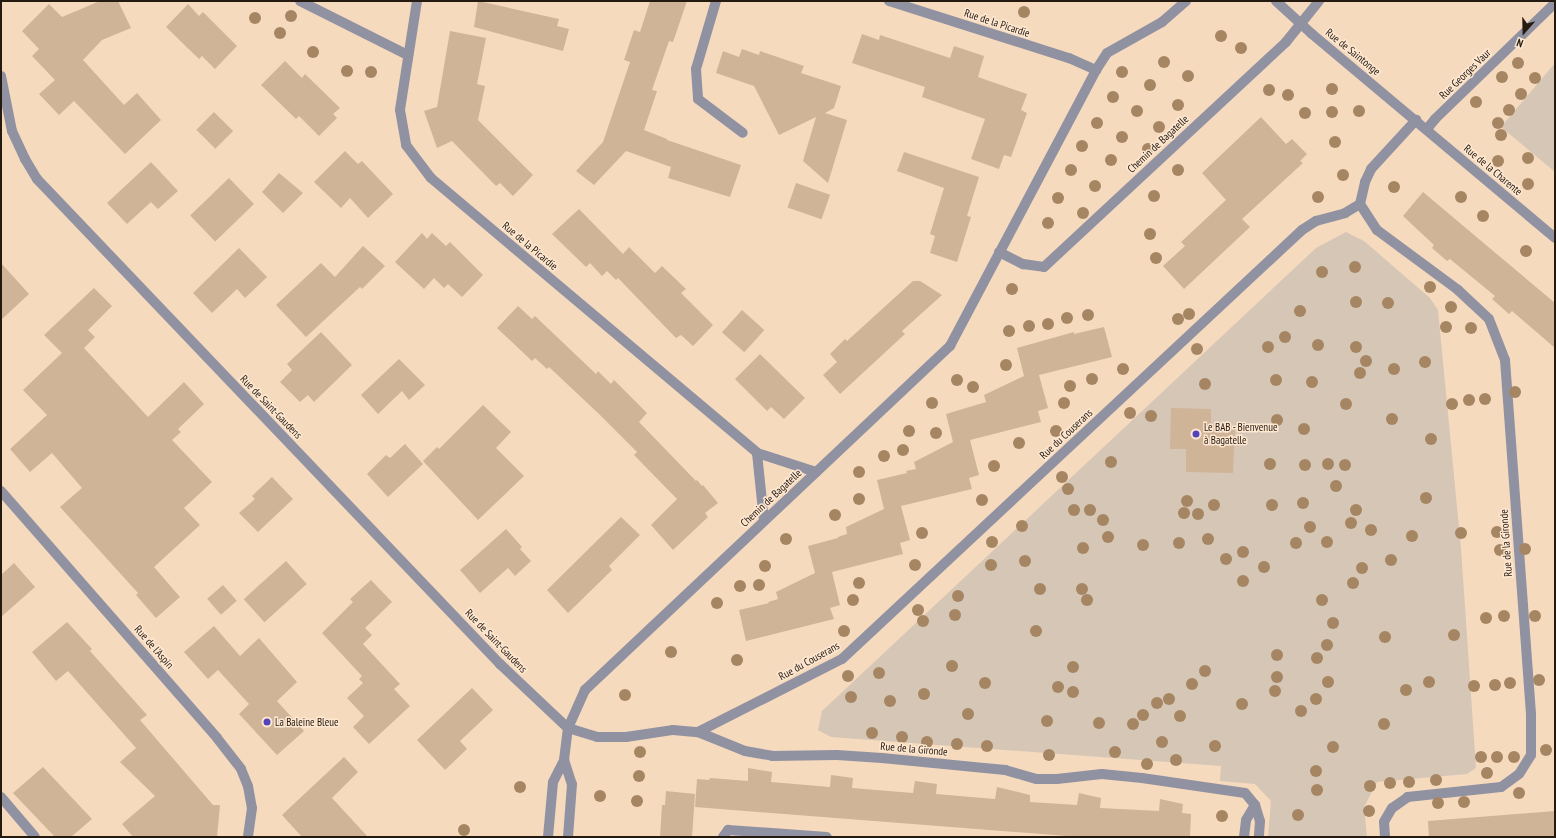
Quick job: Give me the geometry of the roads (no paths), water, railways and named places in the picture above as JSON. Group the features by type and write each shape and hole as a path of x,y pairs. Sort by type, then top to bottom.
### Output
{"street":[{"path":"300,1 408,55"},
{"name":"Rue de la Picardie","path":"417,1 400,110 406,145 431,178 757,453 816,472"},
{"path":"716,1 696,69 698,99 743,133"},
{"name":"Rue de la Picardie","path":"889,1 1069,58 1096,70"},
{"name":"Chemin de Bagatelle","path":"548,837 553,782 564,760 568,728 585,690 950,346 1096,70 1107,53 1162,22 1186,1"},
{"name":"Rue de Saintonge","path":"1276,1 1300,23 1416,120"},
{"name":"Chemin de Bagatelle","path":"999,252 1023,264 1044,266 1286,42 1319,1"},
{"name":"Rue Georges Vaur","path":"1427,129 1434,119 1555,3"},
{"name":"Rue de Saint-Gaudens","path":"1,76 12,131 37,179 500,664 568,728"},
{"path":"1360,204 1365,182 1371,169 1416,120"},
{"name":"Rue de la Charente","path":"1416,120 1555,238"},
{"name":"Rue de la Gironde","path":"1360,204 1377,230 1458,290 1489,319 1505,360 1531,714 1530,755 1519,774 1501,787 1408,797 1392,808 1384,822 1385,837"},
{"name":"Rue du Couserans","path":"698,732 842,659 1302,230 1316,221 1345,213 1360,204"},
{"path":"757,453 764,521"},
{"name":"Rue de l'Aspin","path":"1,491 217,738 241,769 248,786 252,808 248,837"},
{"name":"Rue de la Gironde","path":"568,728 597,737 626,737 673,730 698,732 745,751 772,756 837,755 882,758 1005,770 1037,779 1057,779 1102,774 1126,776 1245,793 1255,805"},
{"name":"Chemin de Bagatelle","path":"564,760 572,784 568,837"},
{"path":"1,797 35,837"},
{"path":"1244,837 1246,820 1255,805"},
{"path":"1255,805 1260,821 1259,837"},
{"path":"723,837 728,830 827,837"}],"place":[{"name":"Le BAB - Bienvenue à Bagatelle","path":"1196,434"},
{"name":"La Baleine Bleue","path":"267,722"}]}
